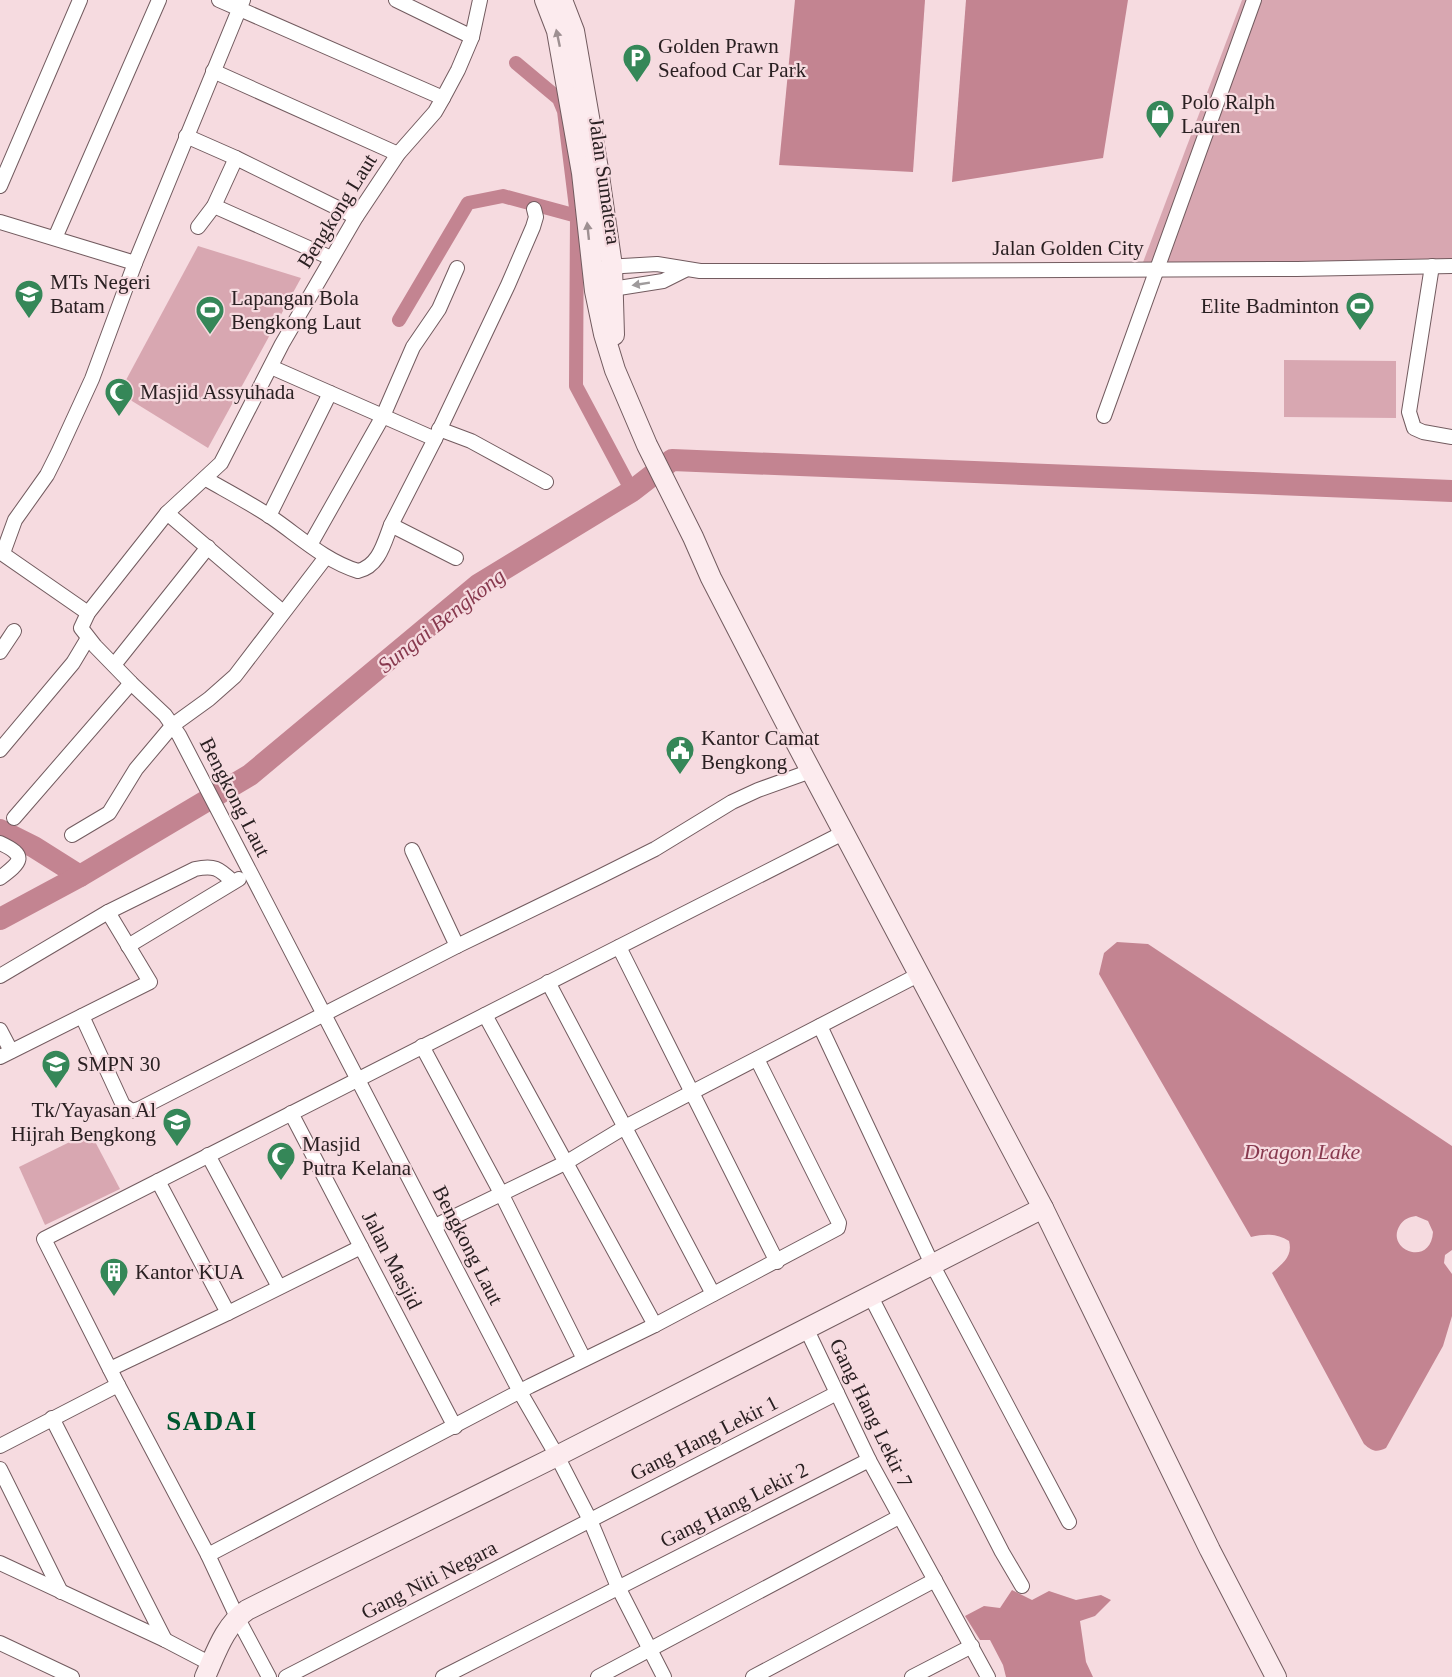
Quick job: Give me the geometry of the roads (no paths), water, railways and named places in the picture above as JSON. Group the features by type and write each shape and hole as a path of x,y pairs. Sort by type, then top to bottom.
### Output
{"main road":[{"name":"Jalan Sumatera","path":"545,0 557,31 582,173 602,268"},
{"name":"Jalan Sumatera","path":"562,0 574,31 615,370 647,445 711,578 843,833 1043,1208 1210,1550 1276,1677"},
{"path":"208,1670 229,1626 247,1610 557,1456 1043,1208"}],"street":[{"path":"0,186 80,0"},
{"path":"55,238 159,0"},
{"path":"219,0 241,5 443,98"},
{"path":"396,0 472,37"},
{"name":"Bengkong Laut","path":"88,614 167,513 221,464 331,258 398,154 435,112 459,70 472,37 480,0"},
{"path":"1104,416 1254,0"},
{"path":"0,750 73,663 88,638 81,628 88,614 1,552 15,520 47,475 92,379 135,262 241,5"},
{"path":"213,71 398,154"},
{"path":"186,136 356,217"},
{"path":"198,226 214,206 236,158"},
{"path":"214,206 331,258"},
{"path":"206,478 269,516 346,568 358,571 366,569 380,553 391,525 437,434 525,246 535,221 534,209"},
{"path":"0,222 135,262"},
{"name":"Jalan Golden City","path":"602,268 657,264 685,270 1297,269 1452,266"},
{"path":"1432,266 1409,412 1414,428 1423,432 1452,437"},
{"path":"310,545 383,416 413,347 439,309 457,268"},
{"name":"Jalan Golden City","path":"604,290 663,281 685,270"},
{"path":"271,367 383,416 437,434 471,441 546,482"},
{"path":"269,516 330,393"},
{"path":"167,513 284,612"},
{"path":"391,525 456,558"},
{"path":"114,665 208,547"},
{"path":"72,835 109,813 136,769 173,725 235,676 326,556"},
{"path":"0,652 7,627"},
{"name":"Bengkong Laut","path":"88,638 173,725 520,1392 557,1456 590,1520 618,1587 664,1677"},
{"path":"14,818 131,684"},
{"path":"82,1016 123,1105 132,1111 139,1109 457,946 655,849 732,802 811,771"},
{"path":"269,1677 44,1239 843,833"},
{"path":"0,843 13,849 19,858 18,864 0,878"},
{"path":"412,850 457,946"},
{"path":"0,976 108,912 195,868 210,866 222,871 234,882"},
{"path":"128,946 234,882 251,875"},
{"path":"0,1030 5,1054 150,982 108,912"},
{"path":"619,947 777,1262"},
{"path":"435,1226 567,1162 626,1127 920,974"},
{"path":"548,982 713,1294"},
{"path":"485,1015 655,1325"},
{"path":"820,1026 932,1264 1069,1522"},
{"path":"422,1046 502,1195 584,1359"},
{"path":"208,1555 836,1230 839,1226 757,1059"},
{"name":"Jalan Masjid","path":"291,1113 455,1427"},
{"path":"208,1155 279,1287"},
{"path":"158,1180 228,1314"},
{"path":"110,1369 228,1314 361,1247"},
{"path":"870,1295 1002,1551 1023,1586"},
{"name":"Gang Hang Lekir 7","path":"807,1328 869,1460 988,1677"},
{"path":"0,1446 118,1385"},
{"name":"Gang Hang Lekir 1","path":"590,1520 837,1393"},
{"path":"52,1418 165,1640"},
{"name":"Gang Hang Lekir 2","path":"447,1675 869,1460"},
{"path":"0,1469 61,1592"},
{"path":"598,1677 899,1517"},
{"name":"Gang Niti Negara","path":"286,1677 590,1520"},
{"path":"0,1563 165,1640 208,1670"},
{"path":"753,1677 934,1580"},
{"path":"0,1643 72,1677"},
{"path":"912,1677 972,1646"}],"water":[{"path":"795,0 925,0 913,172 779,165"},
{"path":"966,0 1128,0 1103,158 952,182"},
{"name":"Dragon Lake","path":"1117,942 1148,944 1452,1146 1452,1250 1445,1255 1444,1263 1452,1274 1452,1316 1443,1346 1386,1448 1374,1451 1364,1444 1272,1273 1288,1255 1289,1241 1270,1235 1251,1237 1099,974 1104,953","holes":["1416,1216 1428,1221 1433,1232 1425,1250 1417,1252 1403,1248 1398,1242 1397,1234 1400,1225"]},
{"path":"1012,1590 1032,1600 1049,1591 1076,1600 1101,1595 1111,1600 1095,1616 1080,1621 1086,1662 1093,1677 1006,1677 1003,1665 990,1640 980,1640 965,1616 984,1606 1000,1608"}],"waterway":[{"path":"516,63 559,99 564,111 577,216"},
{"path":"399,320 468,203 503,196 577,216 576,386 632,491"},
{"name":"Sungai Bengkong","path":"0,919 80,876 250,775 478,585 632,491 672,460 1452,491"},
{"path":"0,830 34,847 80,876"}],"place":[{"name":"Golden Prawn Seafood Car Park","path":"637,84"},
{"name":"Polo Ralph Lauren","path":"1160,140"},
{"name":"MTs Negeri Batam","path":"29,320"},
{"name":"Elite Badminton","path":"1360,332"},
{"name":"Lapangan Bola Bengkong Laut","path":"210,336"},
{"name":"Masjid Assyuhada","path":"119,418"},
{"name":"Kantor Camat Bengkong","path":"680,776"},
{"name":"SMPN 30","path":"56,1090"},
{"name":"Tk/Yayasan Al Hijrah Bengkong","path":"177,1148"},
{"name":"Masjid Putra Kelana","path":"281,1182"},
{"name":"Kantor KUA","path":"114,1298"}],"district":[{"name":"SADAI","path":"212,1421"}]}
